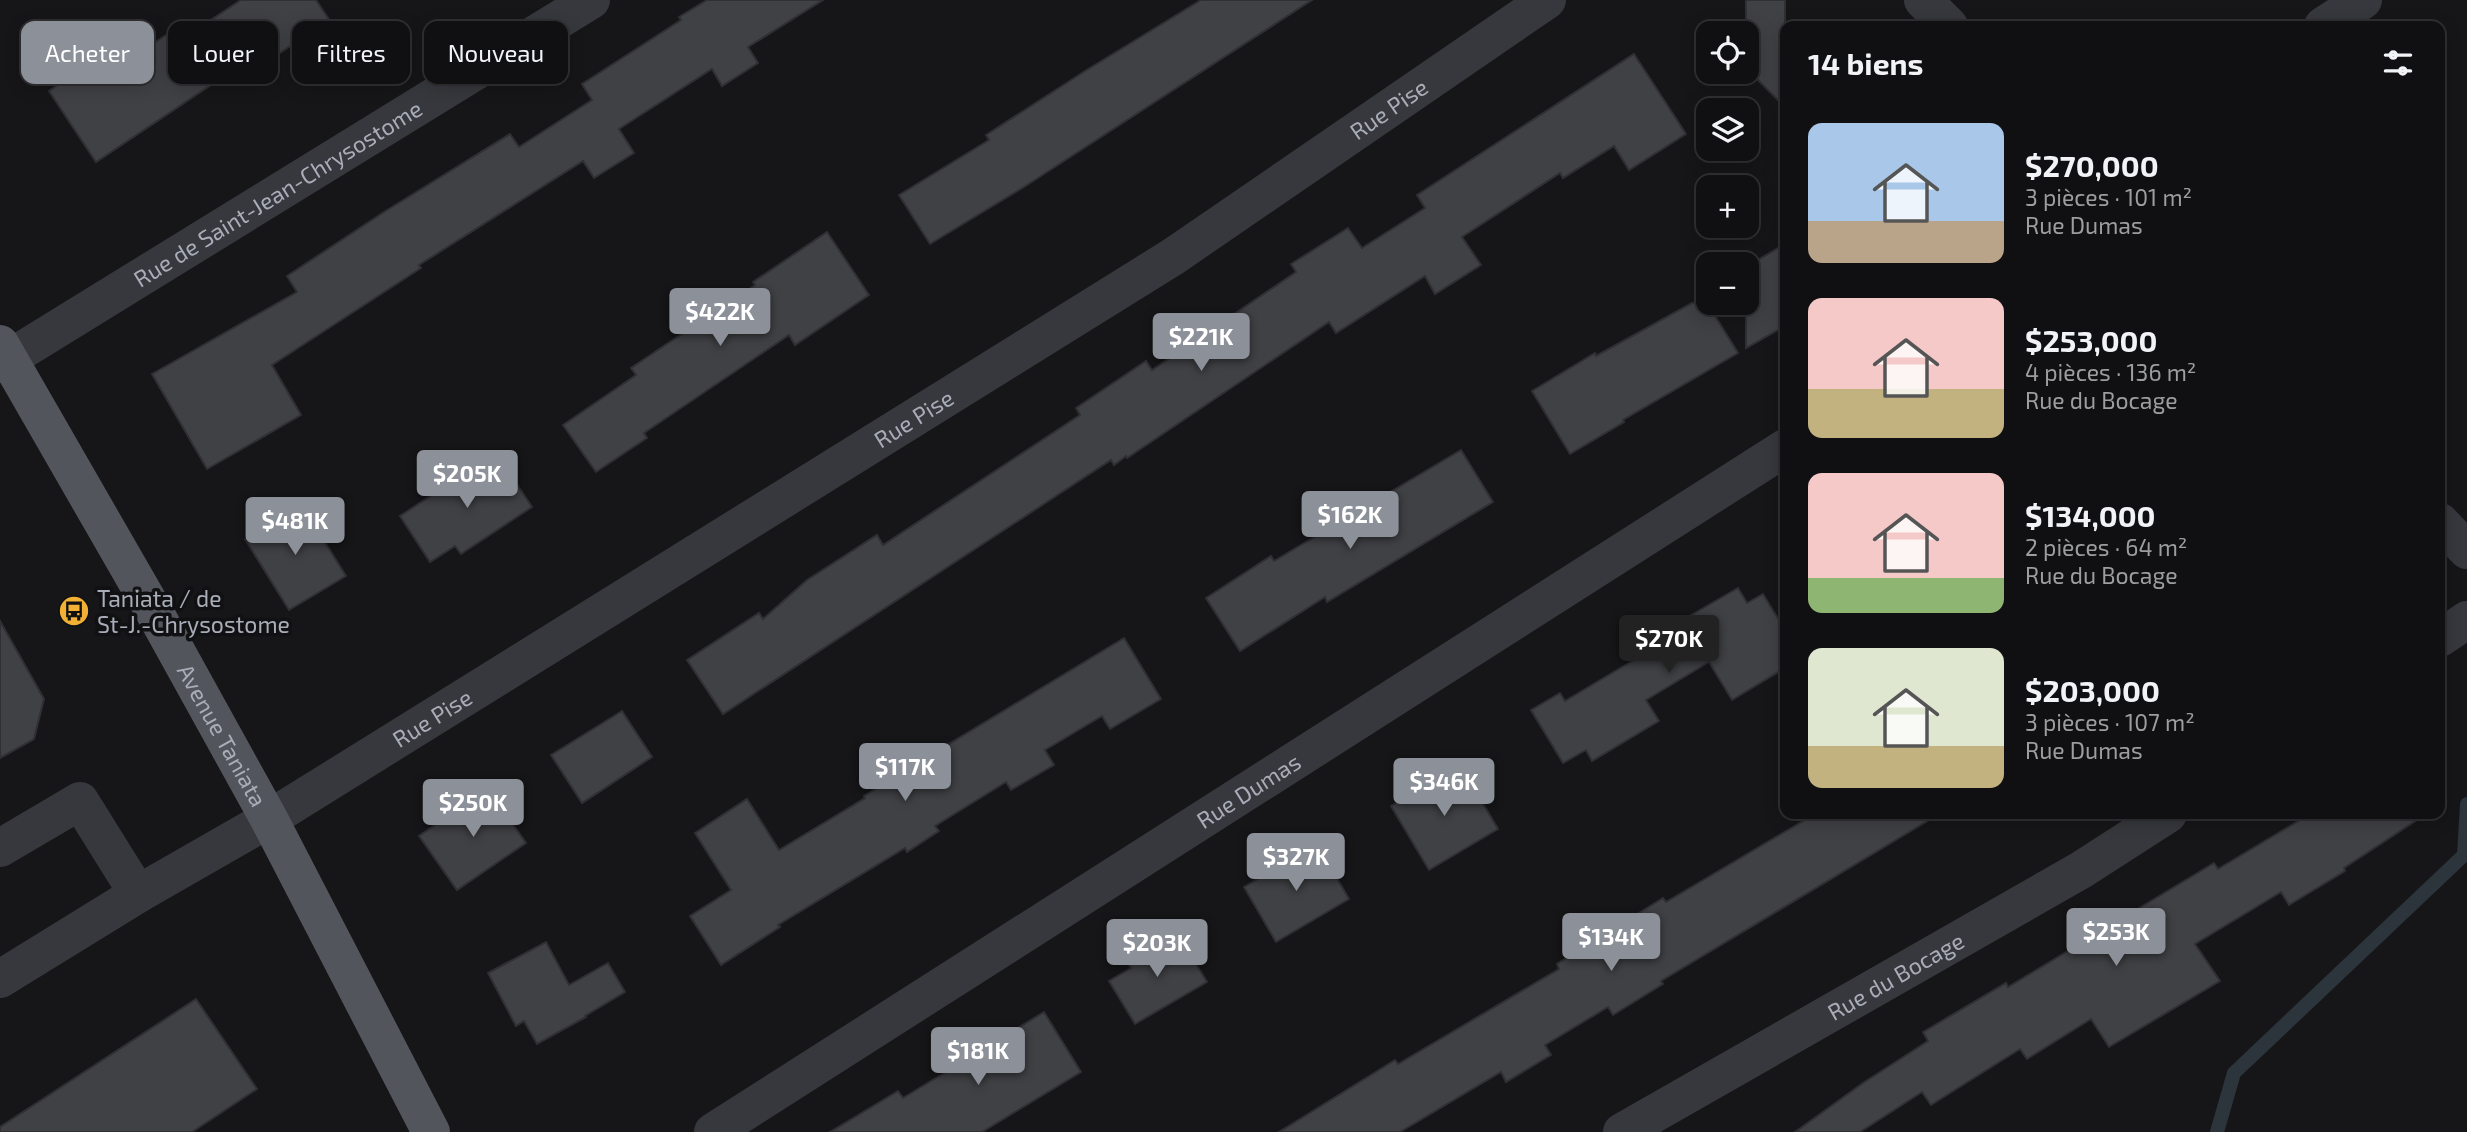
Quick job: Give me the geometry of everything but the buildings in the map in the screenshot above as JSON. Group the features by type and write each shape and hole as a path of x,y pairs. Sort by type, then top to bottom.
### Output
{"main road":[{"name":"Avenue Taniata","path":"3,356 269,819 431,1132"}],"street":[{"name":"Rue de Saint-Jean-Chrysostome","path":"3,356 591,0"},
{"name":"Rue Pise","path":"0,979 138,894 269,819 1174,256 1547,0"},
{"path":"1923,0 1944,21"},
{"path":"2331,21 2363,0"},
{"name":"Rue Dumas","path":"713,1132 1780,451"},
{"path":"2445,528 2467,550"},
{"path":"2445,635 2467,620"},
{"path":"0,848 80,801 138,894"},
{"name":"Rue du Bocage","path":"1622,1132 2081,870 2160,819"}],"waterway":[{"path":"2217,1132 2234,1073 2464,855 2467,804"}],"place":[{"name":"Taniata / de St-J.-Chrysostome","path":"74,611"}]}
